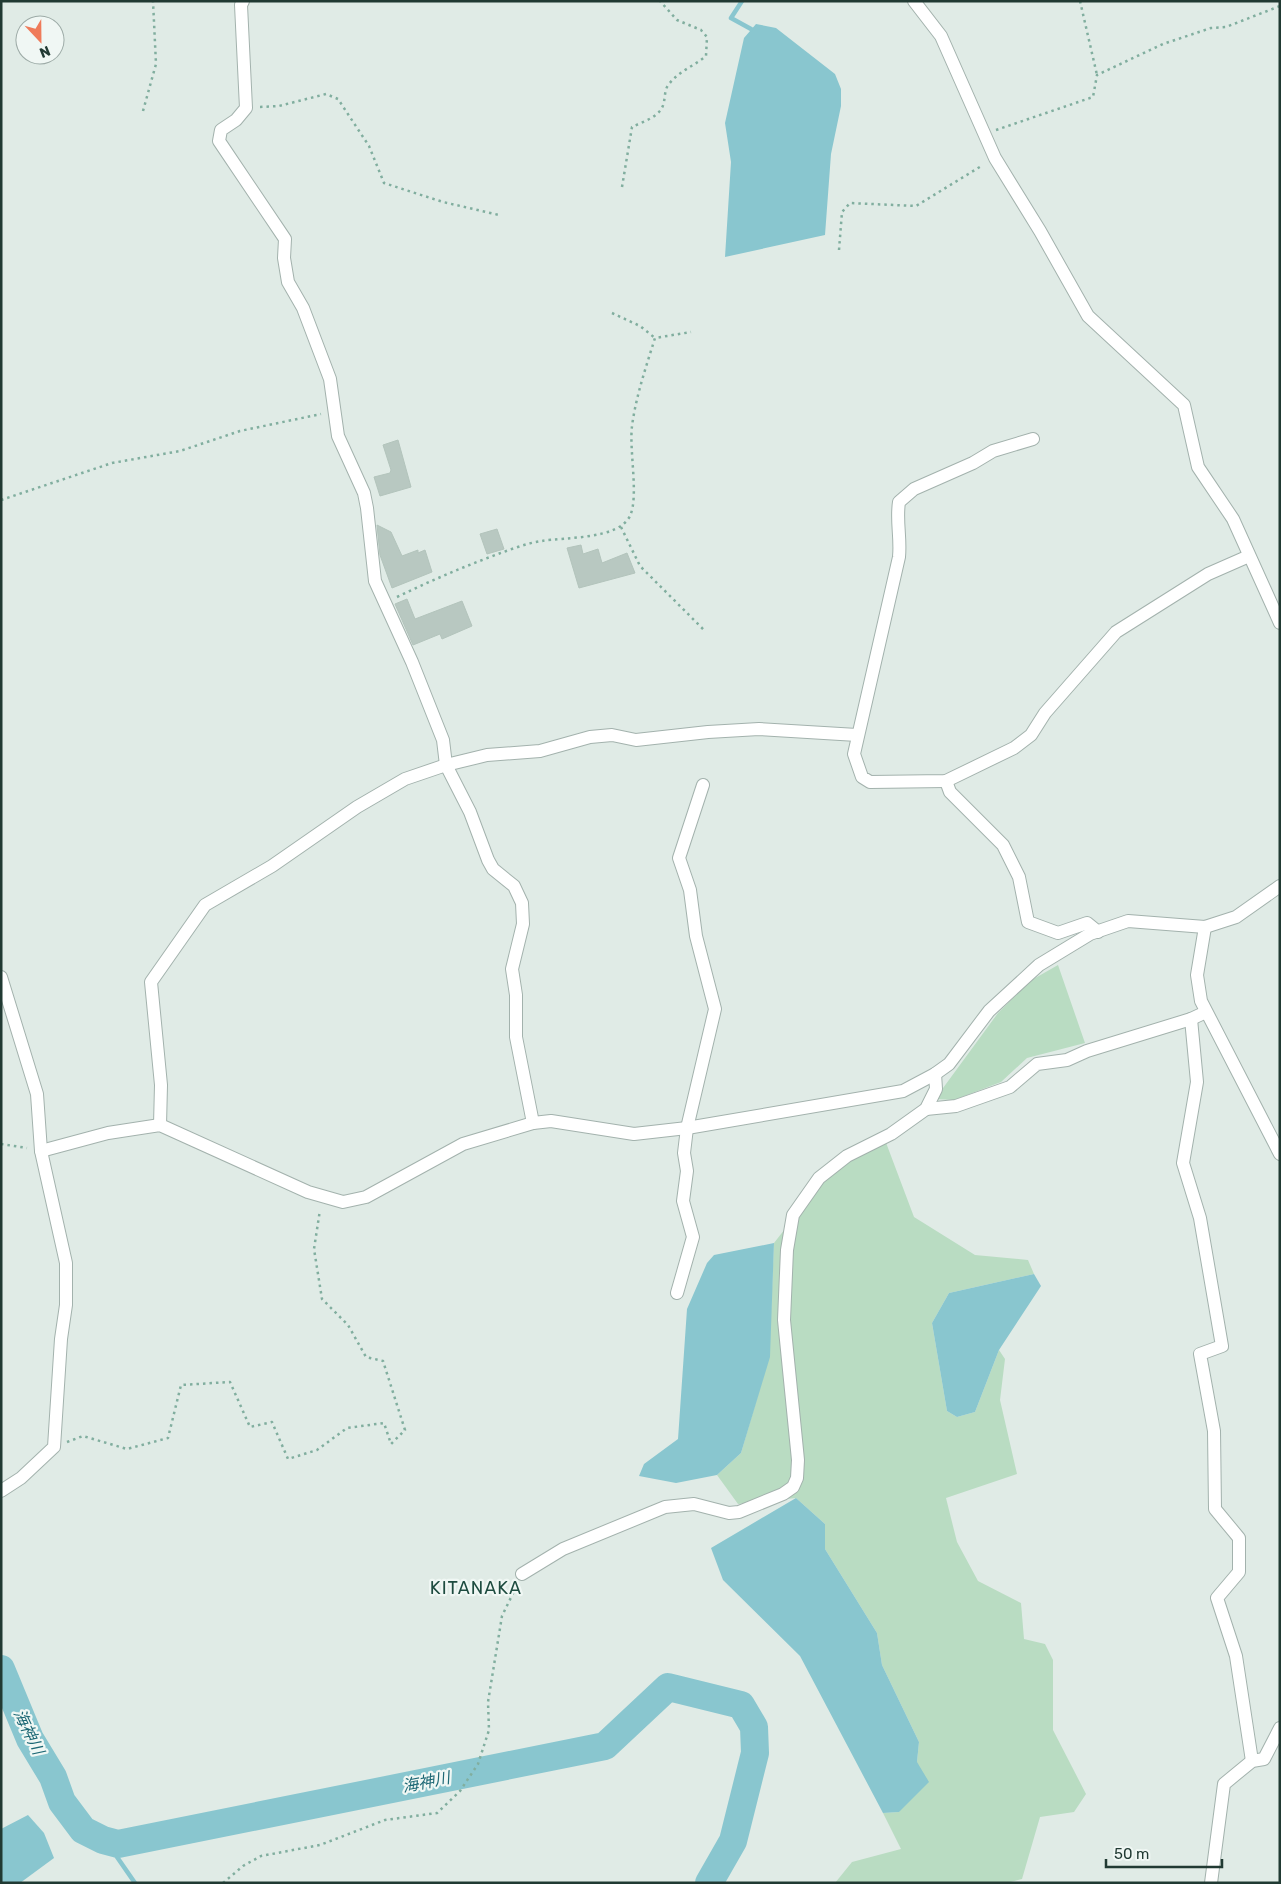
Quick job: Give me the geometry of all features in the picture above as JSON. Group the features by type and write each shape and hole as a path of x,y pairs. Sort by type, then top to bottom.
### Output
{"street":[{"path":"243,1 241,5 246,108 236,120 221,130 219,141 285,239 284,258 288,282 302,308 330,378 338,436 364,494 375,581 412,662 443,740 446,765 470,812 493,869 514,886 522,904 523,924 512,969 516,995 516,1037 534,1123"},
{"path":"914,1 941,36 995,158 1040,231 1088,316 1184,405 1198,467 1233,518 1280,623"},
{"path":"1032,439 993,451 973,464 914,489 898,502 897,516 901,539 899,557 854,754 862,776 870,782 946,781 1014,748 1031,734 1045,713 1116,632 1208,574 1249,556"},
{"path":"160,1125 161,1085 151,982 204,904 272,866 357,807 405,779 446,765 487,755 540,751 590,737 612,735 636,740 708,732 759,729 857,735"},
{"path":"946,781 950,792 1003,845 1019,877 1028,922 1058,933 1087,922 1098,932"},
{"path":"677,1293 693,1237 683,1201 687,1171 684,1152 687,1128 715,1009 696,936 690,890 678,858 703,784"},
{"path":"41,1151 108,1133 160,1125 308,1192 343,1202 366,1197 463,1144 534,1123 551,1121 634,1134 687,1128 903,1090 935,1074 949,1064 989,1011 1039,965 1098,932 1128,921 1206,926 1236,917 1280,886"},
{"path":"1206,926 1197,975 1201,1001 1280,1154"},
{"path":"1,978 37,1094 41,1151 66,1263 66,1305 61,1339 54,1447 21,1478 1,1491"},
{"path":"926,1109 956,1106 1010,1087 1037,1064 1067,1060 1087,1051 1191,1019 1206,1012"},
{"path":"1191,1019 1197,1082 1183,1163 1200,1218 1222,1346 1200,1354 1214,1431 1215,1509 1239,1538 1239,1572 1217,1598 1236,1656 1252,1761"},
{"path":"522,1574 563,1549 665,1508 694,1504 729,1514 739,1512 783,1494 793,1487 797,1478 798,1460 784,1320 787,1250 793,1214 819,1178 847,1156 891,1134 926,1109 936,1089 935,1074"},
{"path":"1211,1883 1224,1784 1252,1761 1264,1759 1280,1728"}],"path":[{"path":"143,111 156,64 153,1"},
{"path":"622,187 632,127 656,116 663,107 667,86 680,72 698,63 706,56 708,37 701,30 677,20 660,1"},
{"path":"985,134 1093,97 1097,75 1080,1"},
{"path":"1097,75 1162,44 1211,28 1226,27 1280,6"},
{"path":"246,108 279,106 326,94 332,95 338,99 369,146 384,183 443,202 499,215"},
{"path":"839,250 842,212 850,203 916,206 995,158"},
{"path":"612,313 640,326 655,338 691,332"},
{"path":"384,603 448,573 526,544 580,538 621,527 629,518 633,505 632,427 640,388 655,338"},
{"path":"1,500 112,463 180,451 240,431 335,412"},
{"path":"621,527 640,566 705,631"},
{"path":"1,1144 41,1151"},
{"path":"54,1447 83,1436 127,1449 168,1438 181,1385 230,1382 250,1427 272,1422 288,1459 317,1450 347,1428 384,1423 390,1444 405,1430 382,1361 366,1357 348,1325 322,1299 314,1249 322,1196"},
{"path":"223,1883 243,1866 261,1856 320,1845 385,1820 437,1813 460,1790 478,1764 489,1730 488,1702 502,1616 522,1574"}],"green space":[{"path":"1058,965 1085,1043 1027,1058 1001,1082 954,1100 935,1099 998,1013 1030,981"},
{"path":"885,1140 914,1217 975,1255 1028,1260 1034,1274 949,1293 932,1323 947,1411 957,1417 975,1412 999,1350 1005,1359 1000,1400 1017,1474 946,1498 957,1542 978,1581 1021,1603 1024,1639 1045,1644 1053,1660 1053,1730 1086,1794 1074,1812 1040,1817 1022,1879 1007,1883 835,1883 852,1862 901,1849 883,1813 899,1812 917,1762 919,1742 882,1665 877,1633 825,1549 825,1524 796,1498 738,1504 717,1475 741,1453 769,1357 774,1243 834,1166"}],"water":[{"path":"756,24 776,28 835,74 841,89 841,106 831,154 825,235 725,257 731,162 725,123 744,38"},
{"path":"774,1243 770,1357 741,1453 717,1475 676,1483 639,1476 644,1464 678,1439 687,1309 707,1263 714,1255"},
{"path":"1034,1274 1041,1286 999,1350 975,1412 957,1417 947,1411 932,1323 949,1293"},
{"path":"796,1498 825,1524 825,1549 877,1633 882,1665 919,1742 917,1762 929,1782 899,1812 883,1813 800,1656 723,1580 711,1548"},
{"path":"28,1815 44,1833 54,1858 20,1883 1,1883 1,1829"}],"building":[{"path":"398,440 411,487 380,496 374,477 390,473 391,470 383,445"},
{"path":"377,525 391,532 402,556 418,550 418,553 425,550 432,572 392,588 380,555"},
{"path":"497,529 504,549 487,554 480,534"},
{"path":"581,545 583,554 598,549 602,563 627,553 635,573 579,588 567,548"},
{"path":"407,599 415,619 462,601 472,626 442,639 440,634 413,645 395,604"}],"waterway":[{"path":"742,1 731,18 751,29"},
{"name":"海神川","path":"1,1669 30,1739 53,1777 62,1802 83,1830 103,1840 118,1844 605,1746 668,1687 741,1705 754,1727 755,1753 733,1841 709,1883"},
{"path":"118,1844 117,1857 135,1883"}],"district":[{"name":"KITANAKA","path":"476,1588"}]}
